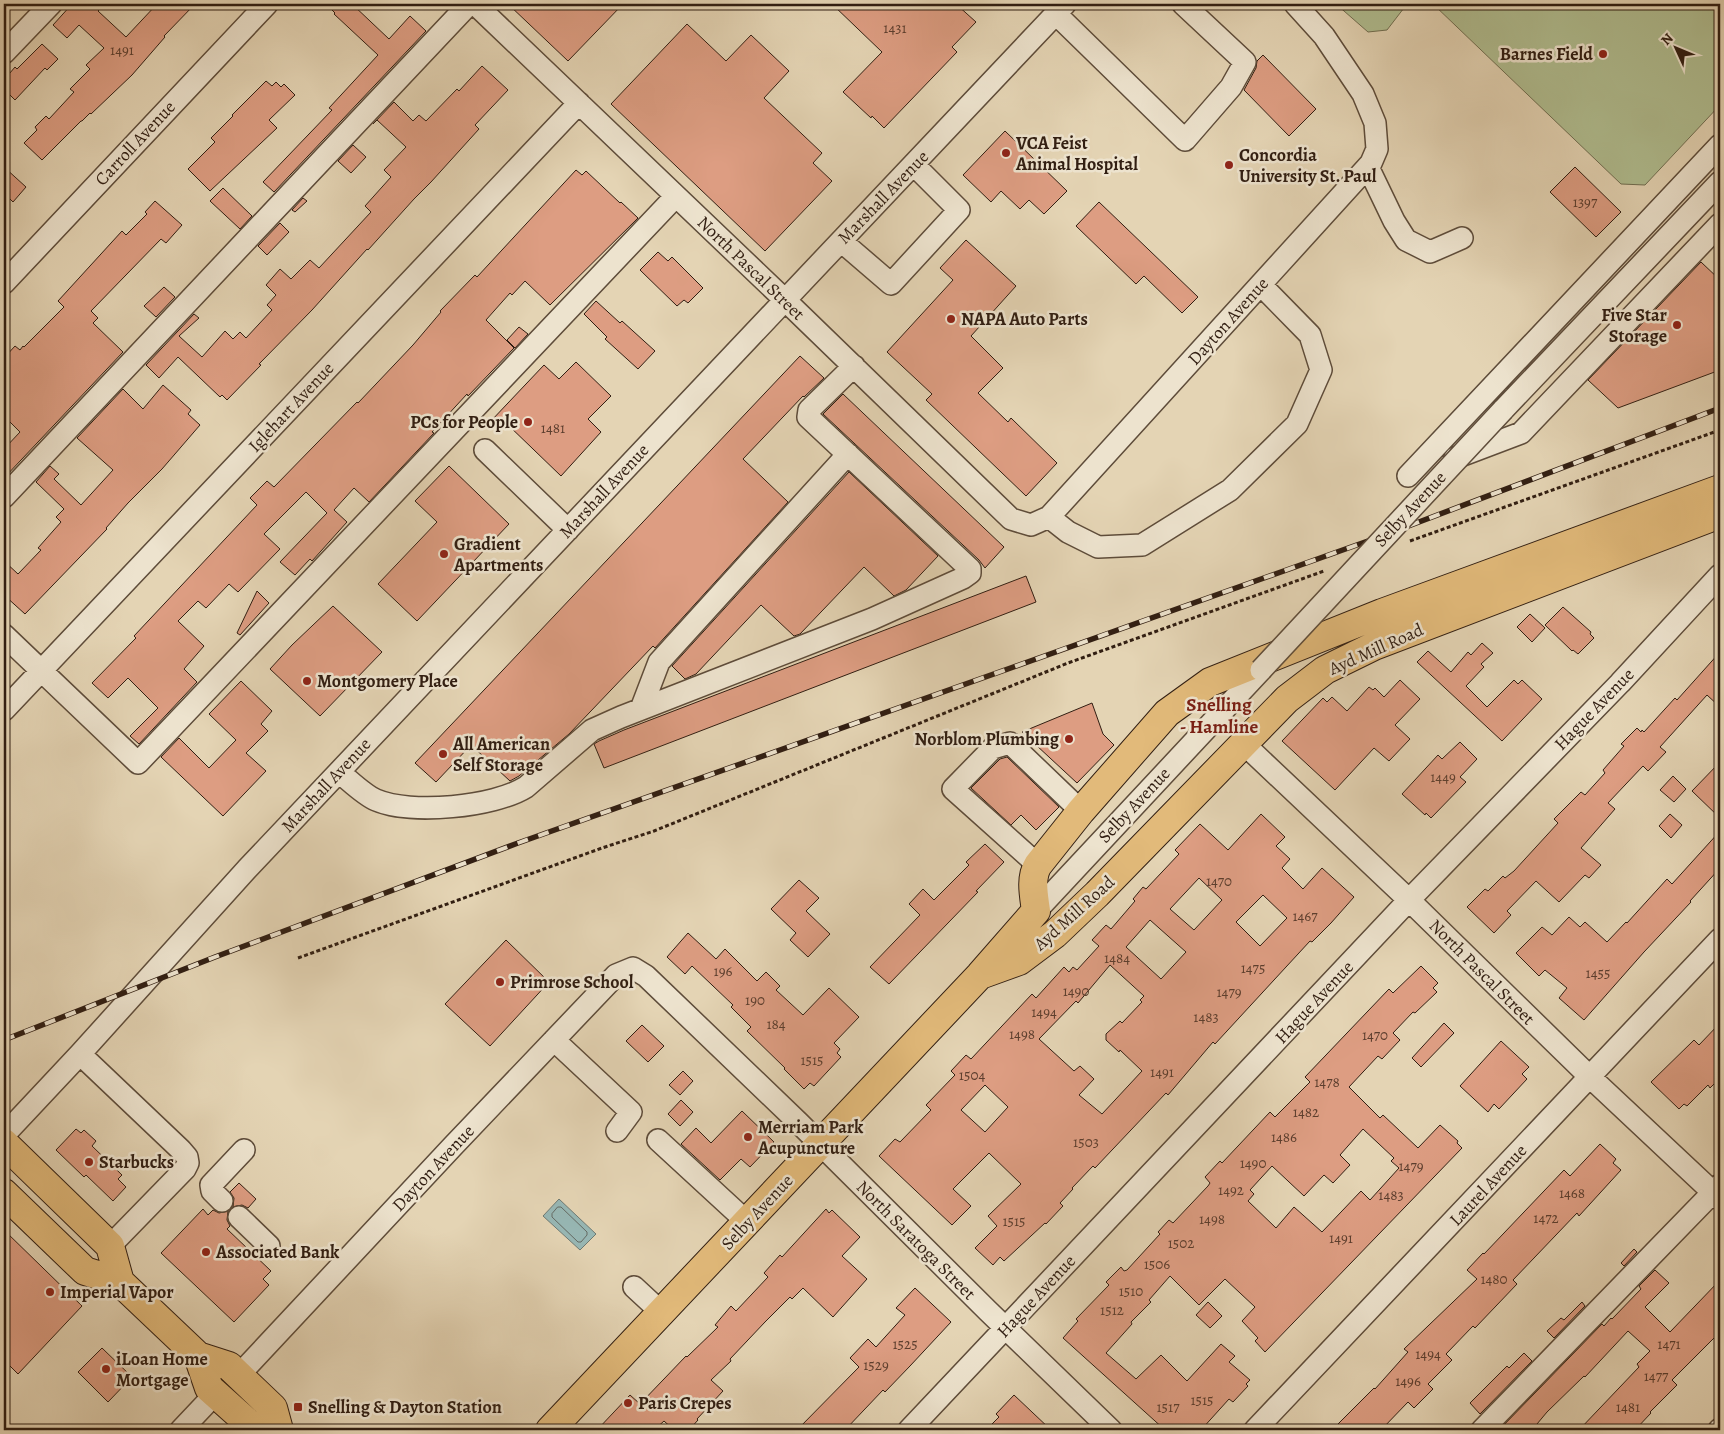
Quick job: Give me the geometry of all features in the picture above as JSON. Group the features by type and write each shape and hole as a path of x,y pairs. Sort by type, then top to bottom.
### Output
{"main road":[{"name":"Ayd Mill Road","path":"1036,911 1034,871 1038,865 1081,811 1167,713 1210,682 1382,612 1720,489"},
{"name":"Ayd Mill Road","path":"980,975 1019,961 1055,934 1287,699 1325,670 1374,646 1720,514"},
{"name":"Selby Avenue","path":"550,1430 980,975 1036,911"},
{"path":"4,1143 110,1246 120,1282"},
{"path":"4,1193 85,1271 120,1282 198,1356 229,1366 273,1408 279,1430"},
{"path":"198,1356 209,1388 256,1430"}],"street":[{"path":"4,54 51,4"},
{"name":"Carroll Avenue","path":"4,283 267,4"},
{"path":"4,496 469,4"},
{"name":"North Pascal Street","path":"475,4 854,366 1011,519 1040,521 1068,532 1098,548 1142,545 1230,490 1298,424 1322,370 1310,335 1261,285"},
{"path":"1061,9 1185,140 1231,87 1245,62 1183,4"},
{"name":"Dayton Avenue","path":"1040,521 1261,285 1368,167 1376,149 1375,123 1363,94 1324,36 1295,4"},
{"name":"Marshall Avenue","path":"4,1135 247,869 1061,9"},
{"name":"Iglehart Avenue","path":"4,710 579,103"},
{"path":"1720,145 1408,476 1521,433 1712,245 1720,224"},
{"path":"841,241 891,284 959,210 914,165"},
{"path":"1368,167 1394,221 1406,240 1430,252 1462,238"},
{"name":"Selby Avenue","path":"1036,911 1503,410 1720,182"},
{"path":"4,635 138,763 676,196"},
{"path":"339,772 375,800 392,804 424,809 486,802 517,792 526,787 592,730 641,708 872,619 963,578 970,573 970,569 808,417 809,410 854,366"},
{"path":"485,450 568,530"},
{"path":"641,708 659,662 848,454"},
{"name":"Hague Avenue","path":"909,1430 1409,900 1620,683 1720,575"},
{"path":"1038,865 953,789 993,748 1010,743 1081,811"},
{"name":"North Pascal Street","path":"1244,744 1409,900 1590,1078 1718,1192"},
{"name":"Laurel Avenue","path":"1255,1430 1720,939"},
{"name":"Dayton Avenue","path":"239,1375 616,975 633,968"},
{"name":"North Saratoga Street","path":"633,968 646,976 820,1144 1111,1430"},
{"path":"554,1040 631,1112 618,1131"},
{"path":"80,1054 181,1150 187,1157 188,1163 185,1169 110,1246"},
{"path":"658,1140 747,1222"},
{"path":"222,1201 212,1191 211,1185 244,1150"},
{"path":"1482,1430 1718,1192"},
{"path":"239,1217 268,1246"},
{"path":"634,1286 662,1312"},
{"path":"181,1430 215,1394"}],"path":[{"path":"1404,543 1720,430"},
{"path":"298,958 654,831 1068,663 1329,570"}],"green space":[{"path":"1336,4 1407,4 1387,30 1368,32"},
{"name":"Barnes Field","path":"1433,4 1720,4 1720,105 1645,185 1621,184"}],"water":[{"path":"559,1199 596,1234 580,1250 543,1216"}],"building":[{"path":"72,4 105,4 98,11 126,37 157,4 195,4 164,36 132,75 81,121 42,160 24,143 37,130 35,127 46,116 49,119 74,92 70,89 90,69 86,65 104,48 79,25 67,38 53,25"},
{"path":"326,4 352,4 389,39 410,16 426,31 274,192 263,182 332,110 329,108 378,55 334,14"},
{"path":"508,4 623,4 568,61"},
{"path":"832,4 956,4 976,22 952,47 957,52 884,128 843,92 882,52"},
{"path":"687,24 726,61 751,35 789,71 764,98 822,153 813,163 832,181 765,251 611,104"},
{"path":"42,44 58,59 47,70 45,68 15,100 4,89 4,80 15,67 17,69"},
{"path":"1263,55 1316,109 1289,136 1244,90 1256,68 1257,61"},
{"path":"482,66 508,90 475,125 479,129 227,400 222,395 220,397 178,357 159,378 146,365 194,314 199,318 179,336 202,357 225,331 233,339 240,332 246,338 272,310 267,305 276,295 266,285 280,269 291,279 310,260 319,268 371,212 365,206 391,177 384,170 406,147 377,120 373,124 394,102 413,121 419,115 426,121 457,89 459,91"},
{"path":"266,81 272,86 276,82 281,87 284,84 295,95 269,120 277,128 210,191 188,169 215,142 211,138"},
{"name":"VCA Feist Animal Hospital","path":"1005,131 1067,191 1044,214 1029,200 1020,209 1001,191 991,202 963,175"},
{"path":"353,145 366,157 351,173 338,161"},
{"path":"4,167 26,187 13,202 4,193"},
{"path":"1575,167 1621,212 1596,237 1550,192"},
{"path":"576,170 582,175 586,171 638,218 550,305 525,281 512,295 510,293 486,320 514,348 468,396 467,394 432,432 434,433 369,502 354,488 334,510 347,522 312,561 310,559 295,575 280,562 327,513 306,492 264,534 280,549 238,592 229,584 206,608 198,601 178,621 204,646 184,669 197,682 139,744 130,736 158,708 128,678 108,698 92,683 136,638 134,636 257,505 250,498 267,481 274,487 358,403 413,345 440,311 475,275 477,277"},
{"path":"223,188 252,216 240,229 210,201"},
{"path":"303,198 307,201 295,212 292,210"},
{"path":"155,201 182,225 166,243 161,239 91,311 98,318 93,323 123,352 4,478 4,449 20,432 4,416 4,358 15,346 20,350 24,347 64,307 58,301 122,231 126,235 147,214 145,212"},
{"path":"1099,202 1198,297 1182,313 1144,276 1136,284 1076,226"},
{"path":"280,223 289,232 267,255 258,246"},
{"path":"966,240 1016,286 971,336 1003,368 978,393 1008,422 1011,418 1057,463 1026,496 926,400 932,394 887,352 953,280 940,268"},
{"path":"658,252 668,261 672,257 703,288 688,303 684,300 677,306 640,270"},
{"name":"Five Star Storage","path":"1701,262 1720,280 1720,370 1618,408 1588,380"},
{"path":"164,287 175,297 156,317 144,306"},
{"path":"596,301 620,323 622,321 655,351 638,369 605,339 607,337 584,314"},
{"path":"519,327 528,334 515,348 507,340"},
{"path":"800,356 824,378 803,396 743,459 788,502 655,648 653,646 569,734 519,776 510,781 471,745 436,782 415,763"},
{"path":"576,362 611,396 588,419 601,432 561,476 506,423 490,422 544,365 559,379"},
{"path":"163,385 191,410 188,414 200,425 162,469 128,503 107,529 25,614 4,595 4,561 18,574 41,550 38,548 61,522 56,517 64,509 36,482 50,466 59,474 54,479 81,505 113,470 77,438 123,389 143,409"},
{"path":"843,394 1004,547 985,568 979,560 823,414"},
{"name":"Gradient Apartments","path":"449,466 509,524 417,621 378,584 437,522 415,501"},
{"path":"849,472 938,556 906,590 894,596 864,567 800,634 794,636 761,605 696,674 685,679 672,666"},
{"path":"1026,576 1036,602 604,768 594,744 599,741"},
{"path":"257,591 269,603 240,635 237,633"},
{"path":"333,606 382,652 320,716 270,669"},
{"path":"1563,607 1591,632 1590,634 1594,638 1578,654 1572,651 1545,625"},
{"path":"1530,614 1545,628 1532,642 1517,627"},
{"path":"1482,643 1493,653 1481,664 1484,667 1466,686 1487,707 1514,680 1518,684 1522,680 1542,699 1502,741 1417,662 1428,651 1451,672 1468,652 1471,655"},
{"path":"1720,652 1720,707 1707,695 1660,747 1666,752 1648,771 1643,766 1608,803 1615,809 1581,848 1601,865 1589,878 1585,875 1559,902 1536,881 1507,911 1511,915 1494,933 1467,907 1485,889 1488,891 1503,876 1505,878 1514,871 1558,823 1554,819 1581,792 1585,795 1605,773 1603,770 1624,746 1621,744 1637,728 1644,732 1675,698 1677,700"},
{"path":"1400,680 1420,699 1395,725 1410,739 1389,761 1374,748 1335,790 1282,741 1323,698 1327,702 1332,697 1347,711 1369,687 1373,690 1375,688 1384,697"},
{"path":"241,681 272,711 261,724 268,731 246,753 266,771 223,816 161,757 179,738 209,768 236,740 209,714"},
{"name":"Norblom Plumbing","path":"1092,703 1103,734 1114,745 1077,783 1022,732"},
{"path":"1460,742 1477,759 1460,777 1466,782 1431,818 1426,813 1425,815 1402,794 1438,755 1442,759"},
{"path":"1007,757 1059,807 1036,830 1021,815 1011,825 971,788 1000,759"},
{"path":"1720,762 1720,818 1692,791"},
{"path":"1673,776 1686,789 1674,802 1660,790"},
{"path":"1261,814 1285,837 1276,846 1290,859 1282,868 1303,889 1322,868 1354,897 1312,942 1310,941 1215,1044 1213,1042 1168,1095 1166,1093 1095,1168 1093,1166 1072,1188 1060,1203 1063,1206 1046,1224 1004,1261 1000,1257 993,1265 975,1248 997,1226 988,1216 1021,1184 989,1153 953,1189 971,1206 952,1225 879,1156 895,1139 900,1142 931,1110 926,1105 955,1075 951,1071 966,1055 971,1059 1032,994 1036,998 1064,967 1069,972 1073,967 1077,970 1099,946 1092,940 1106,925 1111,929 1135,901 1133,899 1143,887 1146,889 1179,854 1175,850 1200,824 1228,850","holes":["1199,878 1222,900 1194,930 1170,909","1263,895 1287,918 1260,946 1236,922","1150,920 1186,952 1161,979 1126,947","1110,965 1144,996 1140,1000 1142,1002 1122,1023 1120,1021 1106,1034 1106,1040 1119,1052 1120,1050 1142,1071 1102,1114 1079,1095 1094,1079 1080,1066 1074,1071 1039,1039 1076,1001 1078,1003","985,1085 1008,1107 985,1132 961,1110"]},
{"path":"1670,814 1682,825 1671,838 1659,826"},
{"path":"1720,831 1720,868 1584,1020 1559,998 1567,988 1545,970 1539,976 1516,953 1542,927 1552,935 1569,917 1580,927 1585,922 1607,942 1667,879 1672,884"},
{"path":"985,844 1004,862 976,891 978,892 889,984 870,967 920,915 909,904 923,889 934,900 969,865 966,862"},
{"path":"799,880 819,898 806,911 830,934 808,957 790,940 796,933 771,909"},
{"path":"688,933 716,959 725,949 757,981 766,972 780,986 776,990 803,1015 829,988 859,1017 834,1043 840,1049 837,1053 841,1057 814,1086 810,1083 804,1089 747,1031 751,1027 731,1007 733,1005 692,966 685,974 667,957"},
{"path":"506,940 549,982 490,1046 445,1004"},
{"path":"1421,966 1438,983 1433,988 1437,992 1415,1013 1413,1012 1393,1033 1400,1040 1382,1059 1378,1056 1349,1087 1380,1118 1383,1115 1418,1148 1440,1125 1458,1141 1457,1143 1462,1148 1265,1352 1255,1341 1258,1338 1242,1321 1255,1307 1225,1279 1199,1305 1170,1276 1149,1300 1151,1302 1131,1322 1132,1324 1106,1353 1136,1379 1161,1355 1187,1381 1221,1344 1235,1356 1229,1362 1250,1380 1246,1384 1248,1386 1233,1402 1229,1399 1201,1430 1165,1430 1063,1338 1078,1321 1076,1319 1109,1285 1106,1282 1121,1267 1124,1271 1127,1270 1160,1234 1158,1232 1169,1220 1173,1223 1208,1186 1210,1183 1205,1177 1220,1161 1222,1163 1270,1112 1275,1117 1310,1082 1305,1077 1389,989 1393,993","holes":["1363,1129 1394,1158 1391,1161 1399,1168 1370,1200 1361,1191 1322,1232 1294,1207 1276,1228 1248,1201 1254,1194 1250,1190 1272,1166 1304,1196 1324,1175 1333,1183 1350,1165 1340,1155"]},
{"path":"1444,1023 1454,1033 1421,1067 1412,1058"},
{"path":"1720,1023 1720,1078 1710,1088 1708,1085 1687,1106 1684,1104 1679,1109 1651,1082 1694,1040 1699,1045"},
{"path":"642,1025 664,1046 648,1062 626,1041"},
{"path":"1501,1041 1529,1067 1522,1074 1527,1079 1499,1109 1494,1104 1488,1112 1460,1086"},
{"path":"683,1071 693,1081 680,1095 669,1085"},
{"path":"681,1100 693,1112 680,1126 668,1114"},
{"path":"742,1111 774,1142 750,1167 741,1159 720,1180 681,1144 696,1128 711,1143"},
{"name":"Starbucks","path":"76,1129 81,1133 84,1130 96,1141 92,1146 122,1175 118,1179 126,1187 113,1201 56,1150"},
{"path":"1600,1144 1616,1159 1613,1163 1621,1170 1579,1216 1577,1213 1513,1280 1517,1284 1475,1328 1473,1326 1446,1354 1452,1360 1428,1384 1433,1389 1414,1408 1408,1402 1381,1430 1332,1430 1375,1389 1408,1352 1404,1349 1477,1279 1467,1270 1564,1170 1570,1176"},
{"path":"239,1183 256,1199 248,1208 242,1205 233,1207 234,1198 230,1192"},
{"name":"Associated Bank","path":"203,1209 208,1215 213,1210 219,1213 228,1211 227,1220 230,1226 227,1229 271,1271 263,1279 269,1285 234,1322 161,1253"},
{"path":"826,1209 829,1213 832,1210 860,1237 842,1256 867,1279 833,1317 803,1288 792,1299 790,1297 711,1380 723,1391 689,1430 674,1430 664,1421 654,1430 597,1430 630,1395 640,1404 686,1356 718,1327 715,1325 731,1306 736,1311 768,1277 764,1273 780,1255 782,1257"},
{"path":"4,1230 82,1306 18,1374 4,1360"},
{"path":"1634,1249 1637,1252 1624,1266 1621,1263"},
{"path":"1655,1270 1669,1283 1645,1307 1670,1332 1720,1280 1720,1332 1672,1380 1677,1385 1635,1430 1579,1430 1639,1367 1637,1364 1650,1351 1628,1331 1585,1377 1547,1412 1532,1430 1499,1430 1602,1324 1604,1326 1612,1319 1641,1289 1639,1286"},
{"path":"915,1288 951,1322 885,1392 883,1390 845,1430 797,1430 859,1367 850,1358 868,1339 876,1347 905,1315 896,1308"},
{"path":"1208,1302 1222,1316 1210,1328 1196,1315"},
{"path":"1582,1302 1585,1306 1554,1338 1547,1331 1561,1318 1564,1320"},
{"path":"102,1348 132,1377 108,1402 78,1372"},
{"path":"1524,1353 1532,1361 1480,1414 1470,1403 1507,1366 1509,1368"},
{"path":"1014,1395 1051,1430 986,1430 999,1417 996,1414"}],"railway":[{"path":"4,1040 215,957 518,843 1382,536 1720,408"}],"place":[{"name":"Barnes Field","path":"1603,54"},
{"name":"VCA Feist Animal Hospital","path":"1006,153"},
{"name":"Concordia University St. Paul","path":"1229,165"},
{"name":"NAPA Auto Parts","path":"951,319"},
{"name":"Five Star Storage","path":"1677,325"},
{"name":"PCs for People","path":"528,422"},
{"name":"Gradient Apartments","path":"444,554"},
{"name":"Montgomery Place","path":"307,681"},
{"name":"Norblom Plumbing","path":"1069,739"},
{"name":"All American Self Storage","path":"443,754"},
{"name":"Primrose School","path":"500,982"},
{"name":"Merriam Park Acupuncture","path":"748,1137"},
{"name":"Starbucks","path":"89,1162"},
{"name":"Associated Bank","path":"206,1252"},
{"name":"Imperial Vapor","path":"50,1292"},
{"name":"iLoan Home Mortgage","path":"106,1369"},
{"name":"Paris Crepes","path":"628,1403"},
{"name":"Snelling & Dayton Station","path":"298,1407"}],"district":[{"name":"Snelling - Hamline","path":"1219,715"}]}
